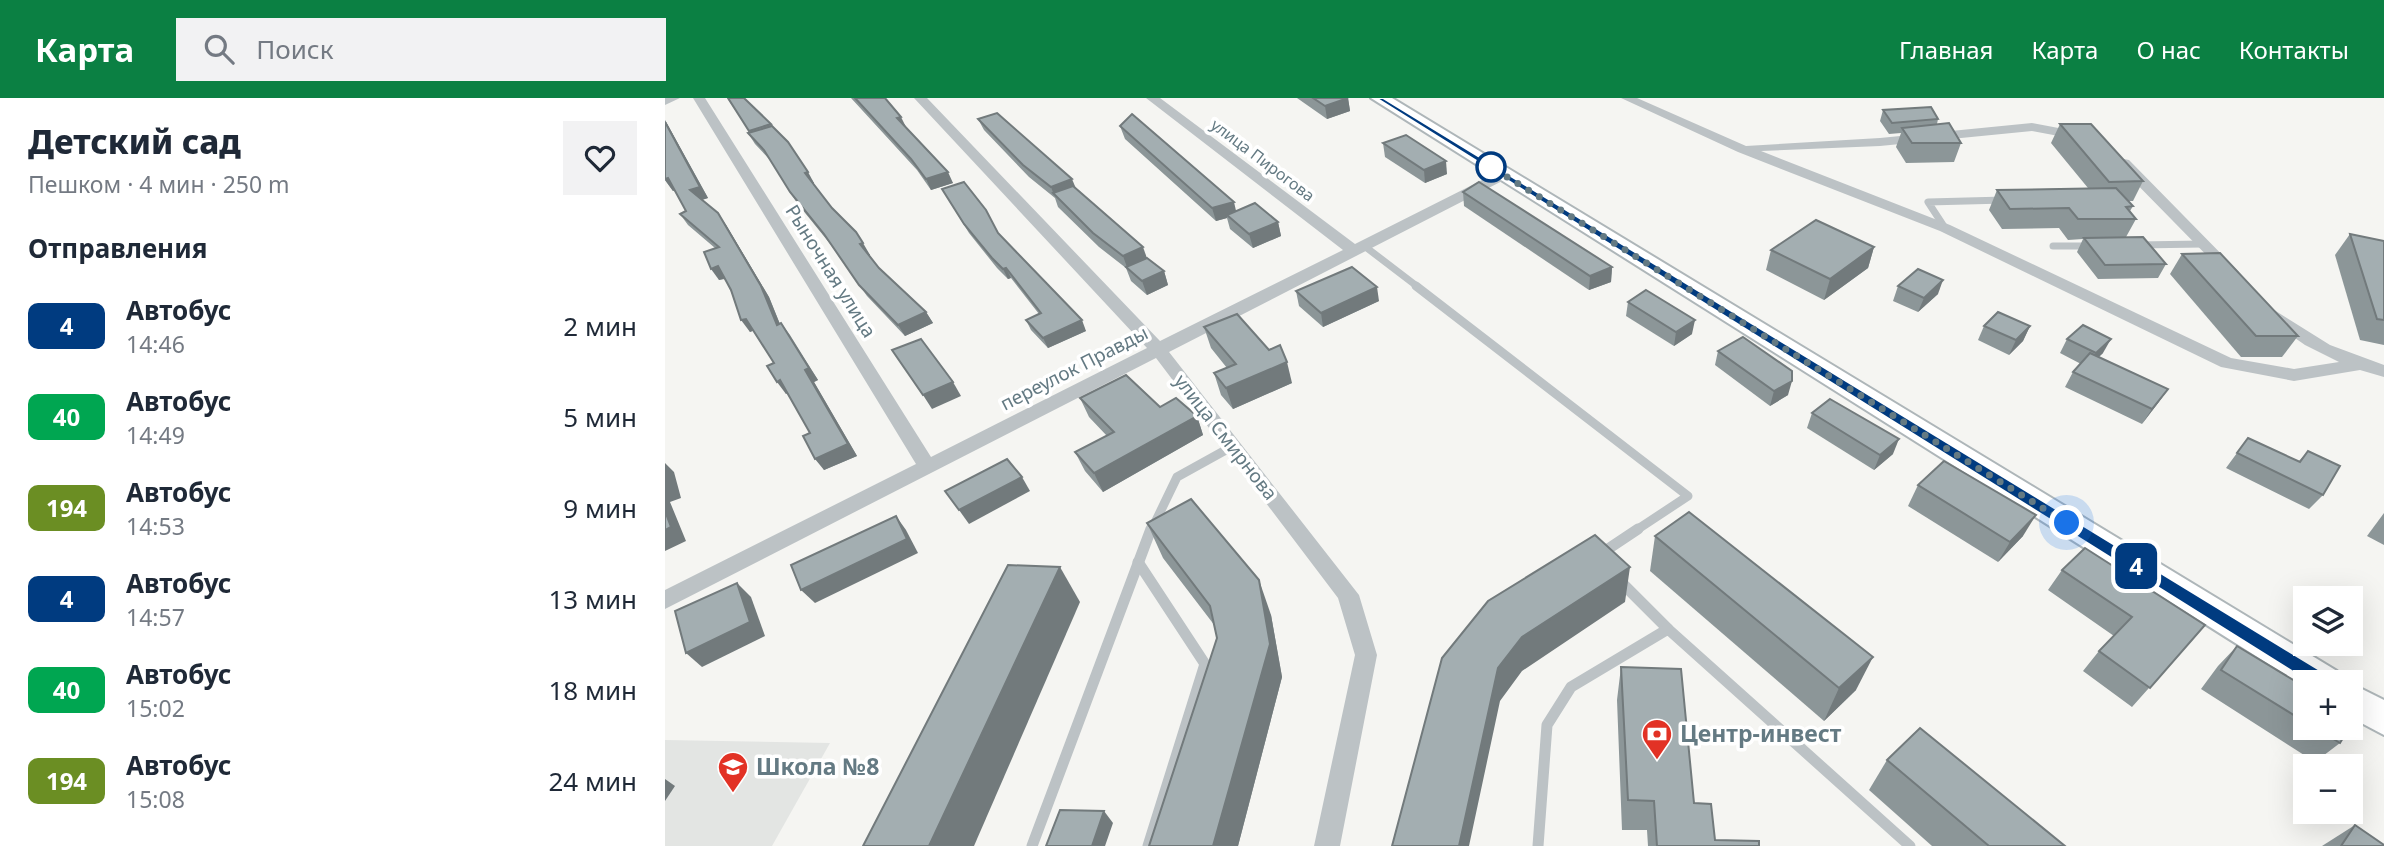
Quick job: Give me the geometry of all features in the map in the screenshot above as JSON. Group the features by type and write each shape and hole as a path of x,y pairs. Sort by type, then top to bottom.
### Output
{"main road":[{"path":"1380,98 2306,670"},
{"path":"2363,706 2384,719"}],"street":[{"path":"665,101 674,98"},
{"name":"Рыночная улица","path":"699,98 927,466"},
{"name":"улица Смирнова","path":"920,98 1158,349 1348,595 1366,655 1327,846"},
{"name":"улица Пирогова","path":"1152,98 1358,248"},
{"path":"1627,98 1743,149 1945,228 2227,363 2294,375 2357,365"},
{"path":"1743,149 1880,142 2032,127 2090,138"},
{"path":"2111,150 2241,283"},
{"name":"переулок Правды","path":"665,600 1503,175"},
{"path":"2260,302 2304,340 2357,365 2384,371"}],"lane":[{"path":"1945,228 1928,202 2011,200"},
{"path":"2121,245 2203,244"},
{"path":"2053,246 2107,245"},
{"path":"1358,248 1688,496 1596,557 1605,566"},
{"path":"1032,846 1156,517 1177,477 1233,446"},
{"path":"1138,562 1205,664 1148,846"},
{"path":"1614,575 1668,629 1910,846"},
{"path":"1538,846 1547,725 1571,687 1668,629"}],"shaded area":[{"name":"Школа №8","path":"665,740 830,743 772,846 665,846"}],"building":[{"path":"728,98 744,98 771,124 749,131"},
{"path":"855,98 885,98 901,117 897,118 948,172 926,179"},
{"path":"1313,98 1348,98 1325,106"},
{"path":"1931,107 1938,119 1892,123 1883,110"},
{"path":"997,113 1072,179 1051,187 1023,165 978,119"},
{"path":"1132,114 1234,202 1212,208 1120,126"},
{"path":"665,122 700,187 690,190 718,213 761,286 777,325 781,323 809,368 805,370 848,444 815,459 803,436 810,433 780,380 777,382 767,366 774,363 746,319 741,320 731,290 718,266 711,269 704,252 719,247 680,214 686,211 668,178 665,179"},
{"path":"1949,123 1961,143 1912,143 1902,128"},
{"path":"2060,124 2091,124 2143,181 2109,182"},
{"path":"772,126 788,142 808,172 805,173 832,208 856,232 863,243 860,244 879,268 926,312 898,325 859,285 824,234 790,192 764,150 748,133"},
{"path":"1406,135 1446,161 1424,170 1383,143"},
{"path":"964,182 986,210 998,233 1082,320 1043,338 1026,320 1041,313 1006,268 1003,269 992,258 964,224 942,189"},
{"path":"1479,182 1612,267 1590,276 1463,192"},
{"path":"1073,186 1143,247 1123,256 1093,233 1053,193"},
{"path":"2116,188 2133,206 2126,207 2136,219 2078,219 2069,208 2010,209 1997,190"},
{"path":"1255,203 1278,222 1249,234 1227,215"},
{"path":"1816,220 1874,247 1830,279 1771,250"},
{"path":"2350,234 2384,241 2384,320 2377,319"},
{"path":"2143,237 2166,264 2105,265 2084,238"},
{"path":"2220,253 2298,336 2256,336 2182,254"},
{"path":"1147,258 1164,271 1142,281 1126,267"},
{"path":"1352,267 1377,287 1321,313 1296,291"},
{"path":"1918,269 1943,280 1924,298 1898,286"},
{"path":"1646,290 1695,320 1676,332 1628,302"},
{"path":"1998,312 2030,326 2016,340 1984,326"},
{"path":"1237,314 1269,350 1280,345 1287,362 1226,388 1214,373 1236,364 1204,327"},
{"path":"2083,325 2111,339 2096,353 2067,339"},
{"path":"1743,337 1792,371 1792,381 1774,391 1718,351"},
{"path":"921,339 953,382 923,395 892,350"},
{"path":"2090,353 2168,389 2152,409 2073,372"},
{"path":"1126,375 1160,407 1176,398 1197,416 1094,473 1075,452 1114,432 1080,398"},
{"path":"1830,399 1899,439 1880,455 1812,413"},
{"path":"2248,438 2300,462 2308,451 2340,466 2323,495 2237,453"},
{"path":"1007,459 1022,477 959,510 945,491"},
{"path":"1944,461 2036,515 2010,542 1918,485"},
{"path":"1191,499 1259,580 1270,644 1213,846 1149,846 1217,638 1210,606 1147,523"},
{"path":"665,511 671,527 665,530"},
{"path":"1689,512 1873,657 1839,688 1655,536"},
{"path":"896,516 907,539 801,590 791,565"},
{"path":"1595,535 1630,567 1522,637 1498,668 1459,846 1392,846 1442,658 1488,601"},
{"path":"2085,548 2205,625 2150,688 2099,651 2132,617 2062,570"},
{"path":"1008,565 1060,567 929,846 863,846"},
{"path":"737,583 750,622 686,653 675,611"},
{"path":"2237,646 2293,680 2293,715 2221,670"},
{"path":"1621,667 1681,669 1694,803 1711,804 1715,840 1759,841 1759,846 1657,846 1654,801 1628,800"},
{"path":"1920,728 2065,846 1989,846 1887,760"},
{"path":"1060,810 1104,811 1092,846 1046,846"},
{"path":"2355,825 2384,845 2384,846 2341,846"}],"bus line":[{"name":"4","path":"1380,98 2306,670"}],"place":[{"name":"Центр-инвест","path":"1657,761"},
{"name":"Школа №8","path":"733,794"}],"route":[{"path":"1491,167 1483,162 2067,523"}]}
